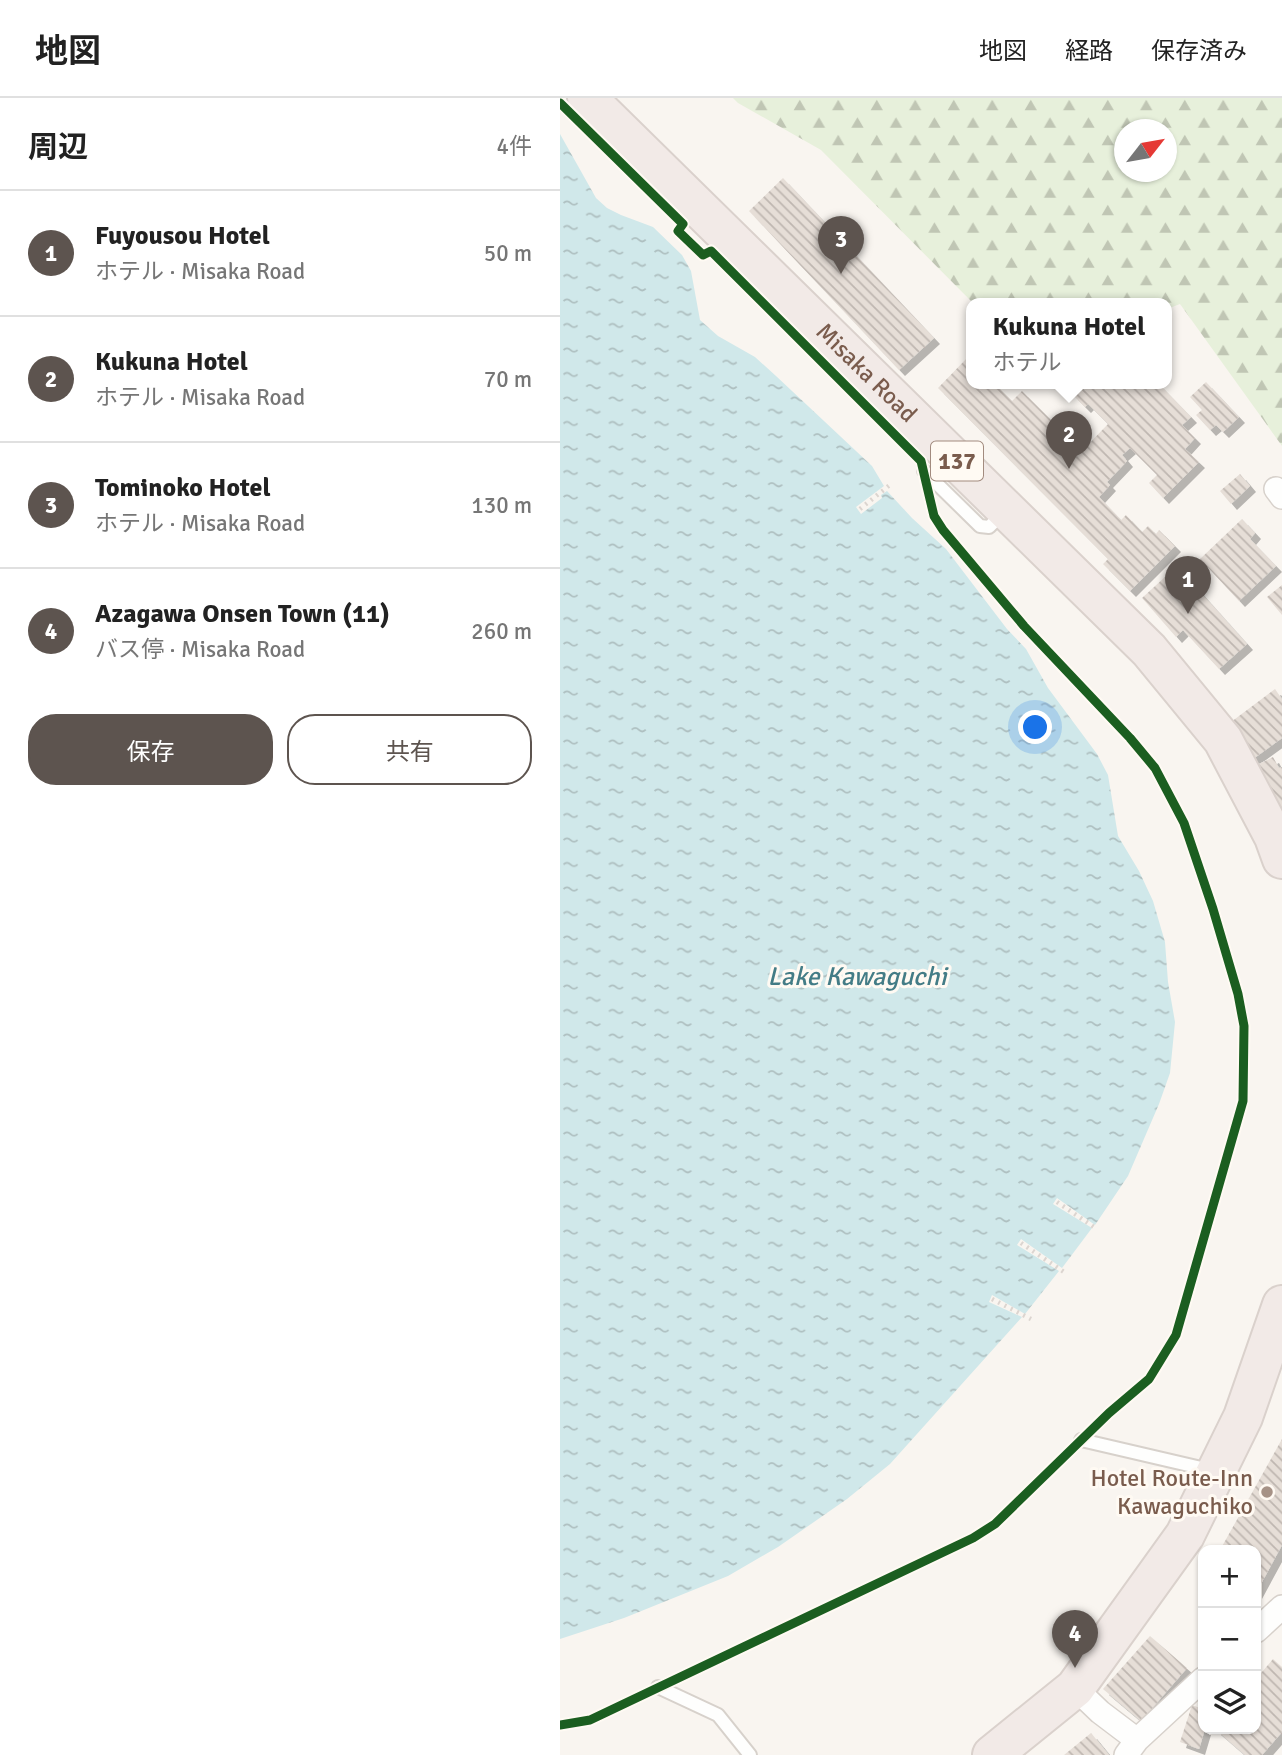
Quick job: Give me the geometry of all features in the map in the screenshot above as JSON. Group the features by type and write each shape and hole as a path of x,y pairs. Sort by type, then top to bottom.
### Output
{"highway":[{"name":"Misaka Road","path":"586,98 1149,650 1223,740 1274,837 1282,859"},
{"path":"992,1755 1076,1688 1185,1535 1243,1417 1282,1305"}],"street":[{"path":"1261,1626 1282,1607"},
{"path":"1076,1688 1132,1747 1198,1684"}],"lane":[{"path":"923,471 980,526 989,527 1006,509"},
{"path":"1081,1440 1216,1472"},
{"path":"658,1687 718,1715 750,1755"}],"path":[{"path":"860,509 891,484"},
{"path":"1057,1202 1097,1229"},
{"path":"1021,1243 1064,1272"},
{"path":"992,1299 1031,1319"}],"green space":[{"path":"733,98 1282,98 1282,446 1180,304 1172,307 1172,298 968,298 821,150"}],"water":[{"name":"Lake Kawaguchi","path":"560,134 596,198 607,208 653,227 682,255 691,271 700,320 718,336 755,357 872,466 884,486 856,507 861,514 887,491 946,549 1007,629 1026,649 1048,688 1097,754 1108,775 1118,836 1153,901 1165,942 1175,1022 1170,1073 1128,1176 1095,1225 1057,1198 1053,1204 1092,1228 1062,1268 1021,1239 1017,1245 1059,1271 1025,1314 992,1295 989,1302 1022,1317 890,1464 847,1499 778,1547 728,1576 624,1618 560,1639"}],"building":[{"path":"783,178 934,338 899,370 749,211"},
{"path":"966,359 966,389 1000,389 1012,401 1022,391 1082,451 1108,424 1088,404 1085,407 1072,394 1077,389 1164,389 1191,417 1182,425 1195,438 1185,449 1199,462 1163,498 1149,483 1157,475 1130,448 1122,455 1127,461 1107,482 1110,485 1099,497 1121,520 1126,515 1142,532 1148,526 1156,534 1159,530 1175,546 1130,591 1103,564 1108,559 938,388"},
{"path":"1206,382 1239,417 1223,432 1216,425 1210,430 1196,415 1202,410 1190,397"},
{"path":"1240,474 1250,486 1231,504 1220,491"},
{"path":"1242,519 1255,533 1250,539 1276,566 1239,601 1200,559"},
{"path":"1177,566 1247,644 1219,669 1183,630 1176,637 1142,598"},
{"path":"1282,585 1282,615 1267,597"},
{"path":"1275,689 1282,699 1282,738 1253,759 1227,725"},
{"path":"1273,757 1279,768 1282,767 1282,810 1259,764"},
{"name":"Hotel Route-Inn Kawaguchiko","path":"1282,1439 1282,1545 1261,1584 1261,1545 1223,1545"},
{"path":"1150,1636 1187,1668 1141,1721 1103,1689"},
{"path":"1273,1659 1282,1667 1282,1732 1262,1755 1245,1755 1221,1734 1261,1734 1261,1673"},
{"path":"1192,1705 1198,1707 1198,1734 1204,1734 1199,1749 1180,1742"},
{"path":"1091,1733 1109,1755 1064,1755"}],"cycle path":[{"path":"560,103 683,224 678,231 703,255 711,251 921,461 934,516 943,530 1024,626 1155,768 1184,823 1213,909 1238,994 1244,1026 1243,1101 1176,1335 1149,1379 1109,1413 995,1524 973,1538 590,1720 560,1725"}],"place":[{"name":"Tominoko Hotel","path":"841,274"},
{"name":"Kukuna Hotel","path":"1069,469"},
{"name":"Fuyousou Hotel","path":"1188,614"},
{"name":"Hotel Route-Inn Kawaguchiko","path":"1267,1492"},
{"name":"Azagawa Onsen Town (11)","path":"1075,1668"}]}
